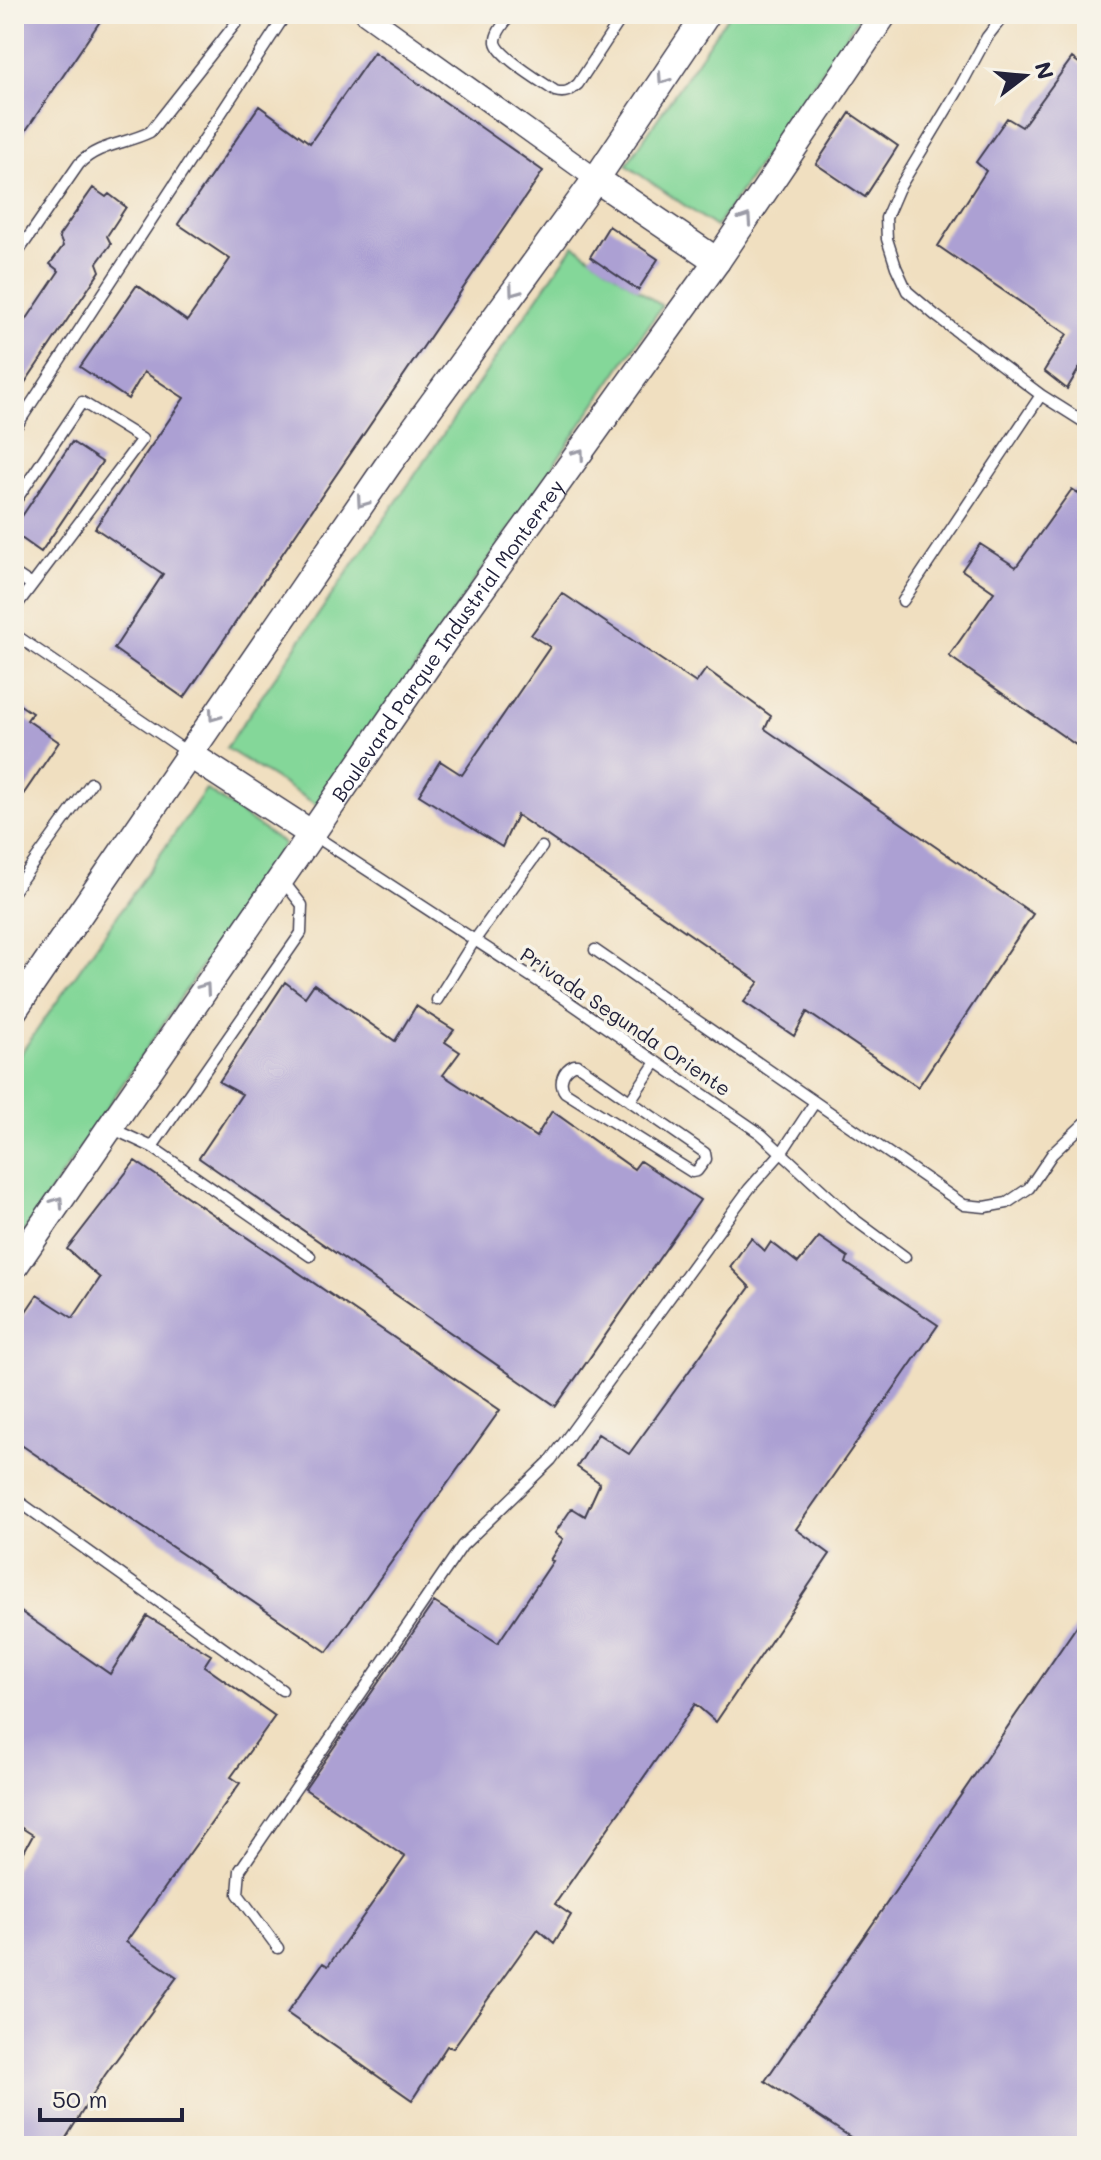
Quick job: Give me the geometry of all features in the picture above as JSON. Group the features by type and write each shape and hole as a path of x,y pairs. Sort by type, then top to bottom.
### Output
{"street":[{"path":"366,14 596,179 717,261"},
{"path":"14,1010 390,462 596,179 707,14"},
{"name":"Boulevard Parque Industrial Monterrey","path":"14,1267 445,640 717,261 884,14"},
{"path":"189,754 312,834"}],"lane":[{"path":"14,258 79,164 99,150 150,132 243,14"},
{"path":"14,430 286,14"},
{"path":"511,14 497,35 500,52 561,93 578,84 624,14"},
{"path":"1005,14 987,37 898,190 886,218 887,239 907,291 1041,395 1087,424"},
{"path":"903,601 1041,395"},
{"path":"14,503 82,402 142,439 14,609"},
{"path":"14,573 32,585"},
{"path":"14,634 189,754"},
{"path":"14,890 91,783"},
{"name":"Privada Segunda Oriente","path":"312,834 556,993 761,1134 851,1217 905,1257"},
{"path":"437,1000 474,941 542,847"},
{"path":"152,1147 301,933 302,905 281,878"},
{"path":"595,950 964,1205 985,1207 1007,1203 1029,1188 1052,1154 1087,1121"},
{"path":"630,1101 656,1062"},
{"path":"578,1065 630,1101 705,1153 706,1159 697,1171 689,1170 565,1092 561,1081 570,1066 578,1065"},
{"path":"278,1948 238,1894 240,1870 462,1546 551,1460 749,1189 782,1152 815,1102"},
{"path":"109,1127 152,1147 310,1256"},
{"path":"14,1498 282,1690"}],"green space":[{"path":"729,14 861,14 716,227 626,165"},
{"path":"574,245 662,306 320,807 226,748"},
{"path":"206,789 284,844 14,1246 14,1063"}],"building":[{"path":"14,14 105,14 14,148"},
{"path":"374,52 543,171 184,698 114,649 163,574 95,528 184,398 144,372 128,399 80,367 137,285 187,321 230,259 178,224 259,106 310,143"},
{"path":"1072,58 1087,69 1087,355 1067,389 1044,371 1067,334 938,246 986,171 976,162 1007,118 1022,127"},
{"path":"850,113 898,146 865,197 816,164"},
{"path":"93,188 106,197 109,194 126,207 107,236 111,244 97,263 100,271 14,399 14,338 59,271 50,264 63,246 59,236"},
{"path":"609,226 658,259 638,290 590,257"},
{"path":"72,442 102,462 41,552 14,533 14,528"},
{"path":"1072,489 1087,499 1087,728 1076,745 949,656 994,592 962,570 980,544 1016,567"},
{"path":"562,593 696,683 706,669 771,716 765,729 1033,914 918,1087 807,1012 794,1036 744,1002 759,982 517,815 502,847 419,795 440,761 462,775 550,647 531,635"},
{"path":"14,701 32,713 27,720 59,742 14,808"},
{"path":"285,982 305,997 314,984 395,1041 416,1006 454,1030 445,1042 460,1052 443,1075 536,1137 552,1111 634,1169 640,1161 700,1200 556,1406 199,1158 242,1094 219,1082"},
{"path":"135,1161 500,1410 327,1652 14,1440 14,1329 37,1295 73,1318 100,1278 67,1249"},
{"path":"819,1237 848,1257 846,1263 938,1325 796,1529 830,1554 716,1722 695,1704 555,1904 571,1915 554,1943 538,1929 453,2048 447,2046 412,2100 287,2013 323,1963 328,1966 405,1857 305,1789 434,1602 498,1643 553,1561 550,1560 563,1539 555,1533 572,1508 585,1516 600,1483 577,1467 598,1434 629,1454 750,1287 730,1267 751,1238 765,1251 771,1242 798,1263"},
{"path":"14,1607 110,1674 147,1616 211,1655 204,1666 275,1716 231,1777 240,1783 126,1942 177,1977 105,2075 61,2146 14,2146 14,1870 33,1835 14,1823"},
{"path":"1087,1611 1087,2146 864,2146 765,2081"}]}
